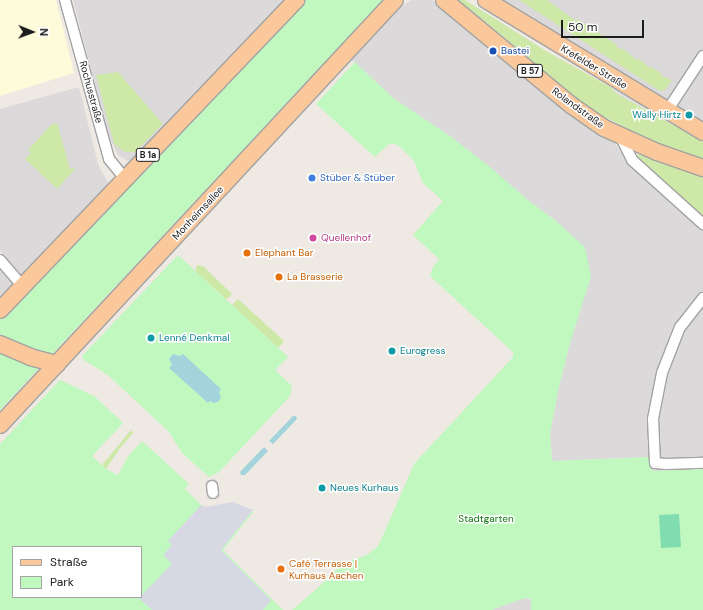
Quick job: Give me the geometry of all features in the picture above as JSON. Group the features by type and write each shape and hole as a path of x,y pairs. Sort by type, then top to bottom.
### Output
{"main road":[{"name":"B 1a","path":"0,310 296,0"},
{"name":"Monheimsallee","path":"0,425 395,0"},
{"name":"Rolandstraße","path":"444,0 571,105 604,128 620,136"},
{"name":"Krefelder Straße","path":"486,0 703,132"},
{"name":"B 57","path":"620,136 703,168"},
{"path":"0,344 30,357 57,364"}],"street":[{"name":"Rochusstraße","path":"65,0 109,159 125,179"},
{"path":"667,111 703,56"},
{"path":"620,136 632,160 703,224"},
{"path":"0,260 23,286"},
{"path":"703,298 680,327 662,373 653,419 656,463 703,463"}],"shaded area":[{"path":"0,0 56,0 74,73 0,96"},
{"path":"73,0 286,0 135,158 128,161 118,155 108,134"},
{"path":"412,0 432,0 438,3 576,118 613,142 637,172 703,229 703,469 653,471 650,469 649,457 552,461 550,434 558,391 570,343 556,221 529,201 450,136 393,98 351,59 397,9"},
{"path":"503,0 703,0 703,124 608,65"},
{"path":"79,87 98,164 109,185 22,276 0,251 0,109"},
{"path":"612,88 702,138 699,139 616,93"},
{"path":"0,268 13,283 11,288 0,300"},
{"path":"233,502 253,510 221,550 271,600 263,610 152,610 139,598 142,598 142,595 172,564 163,555 172,545 168,541 201,505 205,507"},
{"path":"525,598 531,599 531,610 491,610"}],"green space":[{"path":"302,0 383,0 0,410 0,317"},
{"path":"454,0 465,0 546,51 612,88 616,93 699,139 703,139 703,159 652,141 591,110 554,84 555,81 517,48 477,15 473,15"},
{"path":"519,0 547,0 576,21 577,19 616,44 621,50 622,48 637,60 638,59 643,62 649,68 651,67 662,74 661,76 672,80 665,90 660,91"},
{"name":"Stadtgarten","path":"355,62 393,98 450,136 490,167 529,201 556,221 585,247 591,277 570,343 558,391 550,434 552,461 649,457 650,468 653,471 703,469 703,610 531,610 531,599 525,598 491,610 292,610 321,585 333,572 345,563 367,555 377,547 414,464 513,357 513,352 430,276 433,267 439,259 413,235 443,201 423,183 414,161 399,146 394,144 389,144 375,157 316,104"},
{"path":"118,72 163,124 135,152 125,152 114,144 96,75"},
{"path":"57,123 70,169 76,168 57,189 25,159 31,153 28,150 51,125"},
{"path":"639,154 703,177 703,218 637,157"},
{"path":"178,255 288,357 275,370 292,386 290,396 219,472 209,477 182,453 169,432 109,376 84,360 82,356"},
{"path":"198,265 203,266 232,294 226,299 196,272 196,267"},
{"path":"238,299 284,341 278,348 232,305"},
{"path":"60,380 94,396 123,423 92,456 106,469 118,475 128,456 142,441 189,484 185,489 201,505 205,507 233,504 253,512 223,550 283,610 0,610 0,444"},
{"path":"131,430 133,433 120,448 106,469 102,465"},
{"path":"679,514 681,547 661,548 659,515"}],"water":[{"path":"173,354 180,356 183,354 221,389 219,392 221,397 219,401 214,403 210,401 208,403 169,368 172,365 169,359"},
{"path":"293,416 296,416 297,419 273,444 269,441"},
{"path":"264,447 268,451 245,475 241,475 240,472"}],"place":[{"name":"Bastei","path":"493,51"},
{"name":"Wally Hirtz","path":"689,115"},
{"name":"Stüber & Stüber","path":"312,178"},
{"name":"Quellenhof","path":"313,238"},
{"name":"Elephant Bar","path":"247,253"},
{"name":"La Brasserie","path":"279,277"},
{"name":"Lenné Denkmal","path":"151,338"},
{"name":"Eurogress","path":"392,351"},
{"name":"Neues Kurhaus","path":"322,488"},
{"name":"Café Terrasse | Kurhaus Aachen","path":"281,569"}]}
